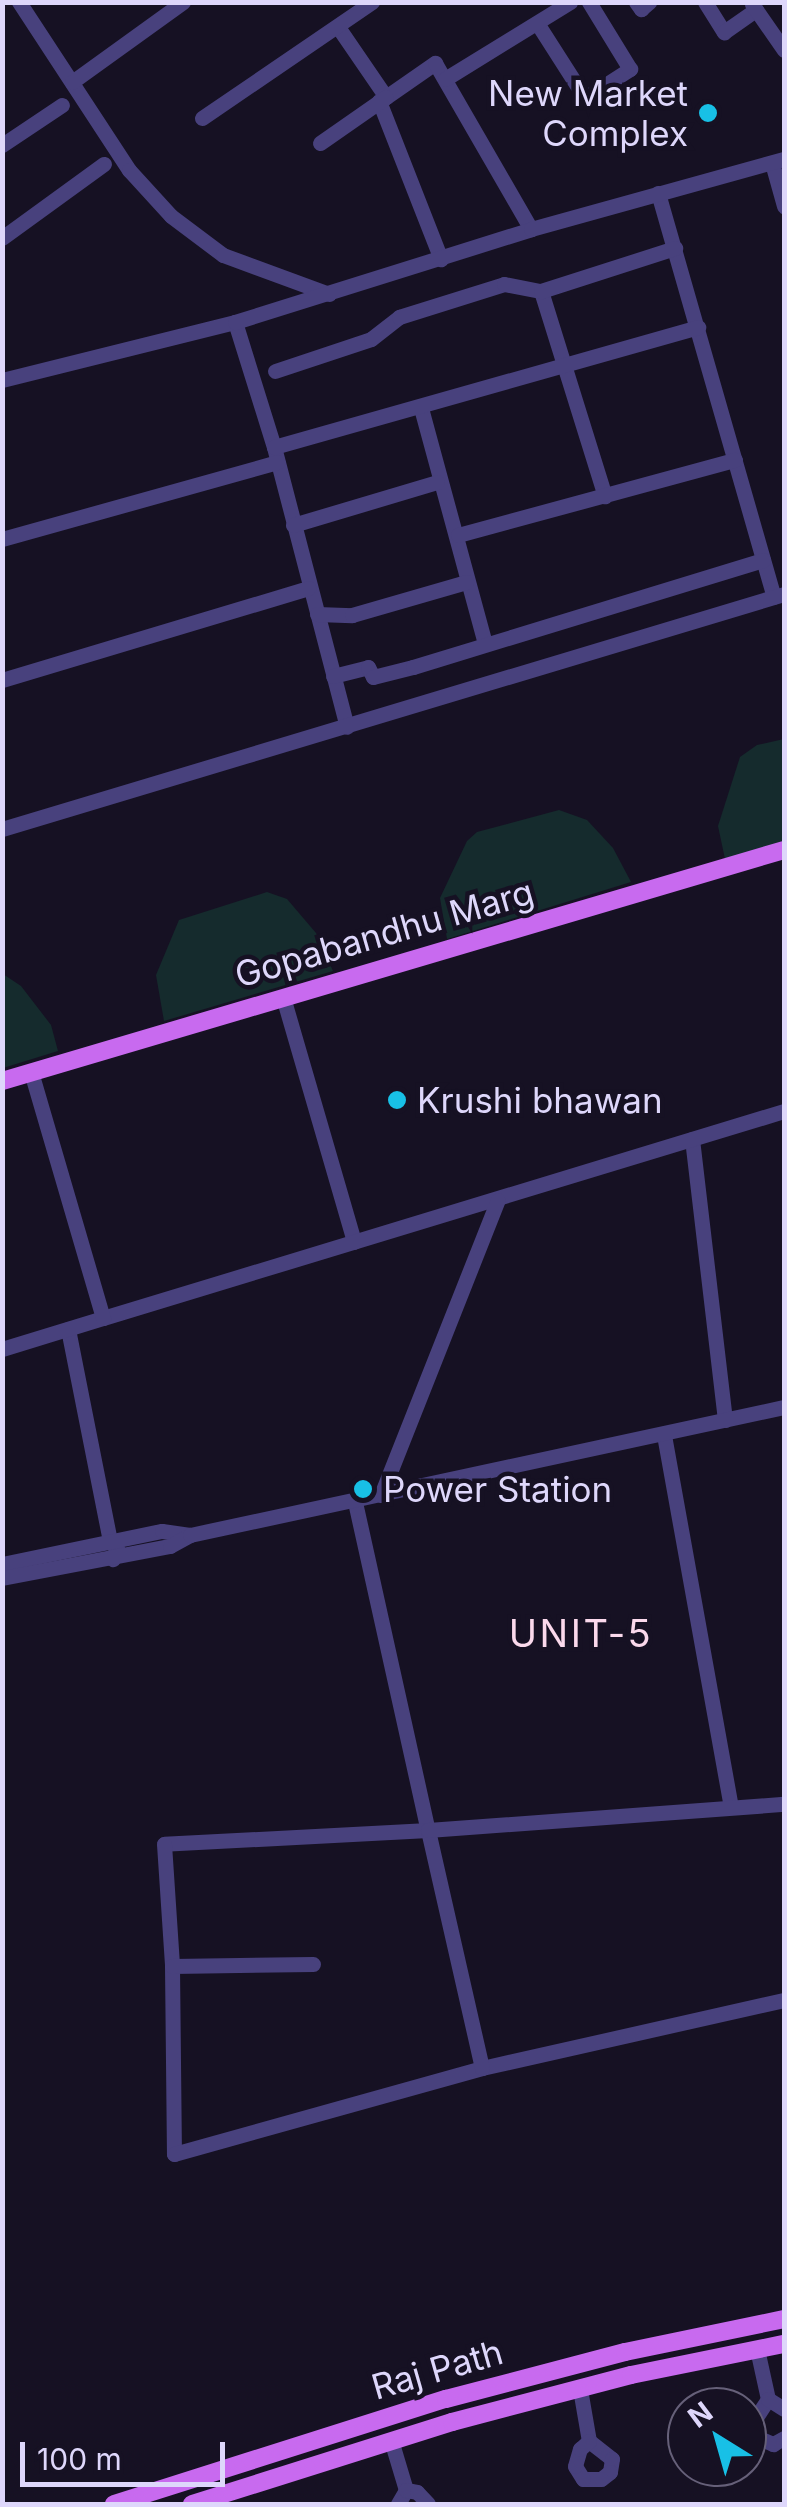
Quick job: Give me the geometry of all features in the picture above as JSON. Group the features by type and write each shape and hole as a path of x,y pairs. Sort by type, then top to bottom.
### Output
{"main road":[{"name":"Gopabandhu Marg","path":"2,1081 784,850"},
{"name":"Raj Path","path":"114,2504 446,2399 625,2352 784,2320"},
{"name":"Raj Path","path":"192,2504 391,2440 580,2389 784,2344"}],"street":[{"path":"19,2 129,170 171,216 224,255 329,294"},
{"path":"72,82 183,2"},
{"path":"202,118 372,2"},
{"path":"445,79 570,2"},
{"path":"537,23 585,98 630,69 589,2"},
{"path":"636,2 641,8 648,2"},
{"path":"705,2 724,32 753,6 784,50"},
{"path":"338,27 383,99 441,259"},
{"path":"320,143 435,63 532,230"},
{"path":"2,145 62,104"},
{"path":"2,380 235,322 532,230 778,161 784,206"},
{"path":"2,238 104,164"},
{"path":"2,830 779,595 763,560 658,193"},
{"path":"275,372 371,339 398,316 504,284 542,291 675,248"},
{"path":"542,291 605,496"},
{"path":"235,322 275,454 347,727"},
{"path":"2,539 565,362 698,327"},
{"path":"421,408 484,643"},
{"path":"458,535 736,460"},
{"path":"293,525 438,482"},
{"path":"333,676 368,667 373,677 763,560"},
{"path":"316,614 352,614 466,582"},
{"path":"2,680 309,588"},
{"path":"283,997 354,1242"},
{"path":"31,1072 103,1318"},
{"path":"2,1349 784,1111"},
{"path":"692,1139 725,1420"},
{"path":"381,1494 498,1200"},
{"path":"68,1329 110,1542 117,1548 113,1559"},
{"path":"2,1564 162,1532 190,1535 784,1408"},
{"path":"664,1435 731,1807"},
{"path":"355,1502 482,2068"},
{"path":"2,1578 170,1546 190,1535"},
{"path":"784,1804 428,1830 164,1844 172,1966 174,2154 482,2068 784,2000"},
{"path":"172,1966 313,1964"},
{"path":"757,2350 768,2399 784,2409"},
{"path":"580,2389 589,2440"},
{"path":"768,2399 750,2427 754,2436 773,2444 784,2438"},
{"path":"391,2440 402,2497 417,2492 428,2504"}],"green space":[{"path":"784,739 784,842 725,859 718,826 740,757 757,745"},
{"path":"559,810 587,820 613,848 631,882 447,939 440,898 467,841 477,832"},
{"path":"267,892 287,899 316,933 333,971 164,1021 156,975 179,920"},
{"path":"3,974 21,986 51,1025 58,1051 3,1068"}],"place":[{"name":"New Market Complex","path":"708,113"},
{"name":"Krushi bhawan","path":"397,1100"},
{"name":"Power Station","path":"363,1489"}],"district":[{"name":"UNIT-5","path":"581,1634"}]}
